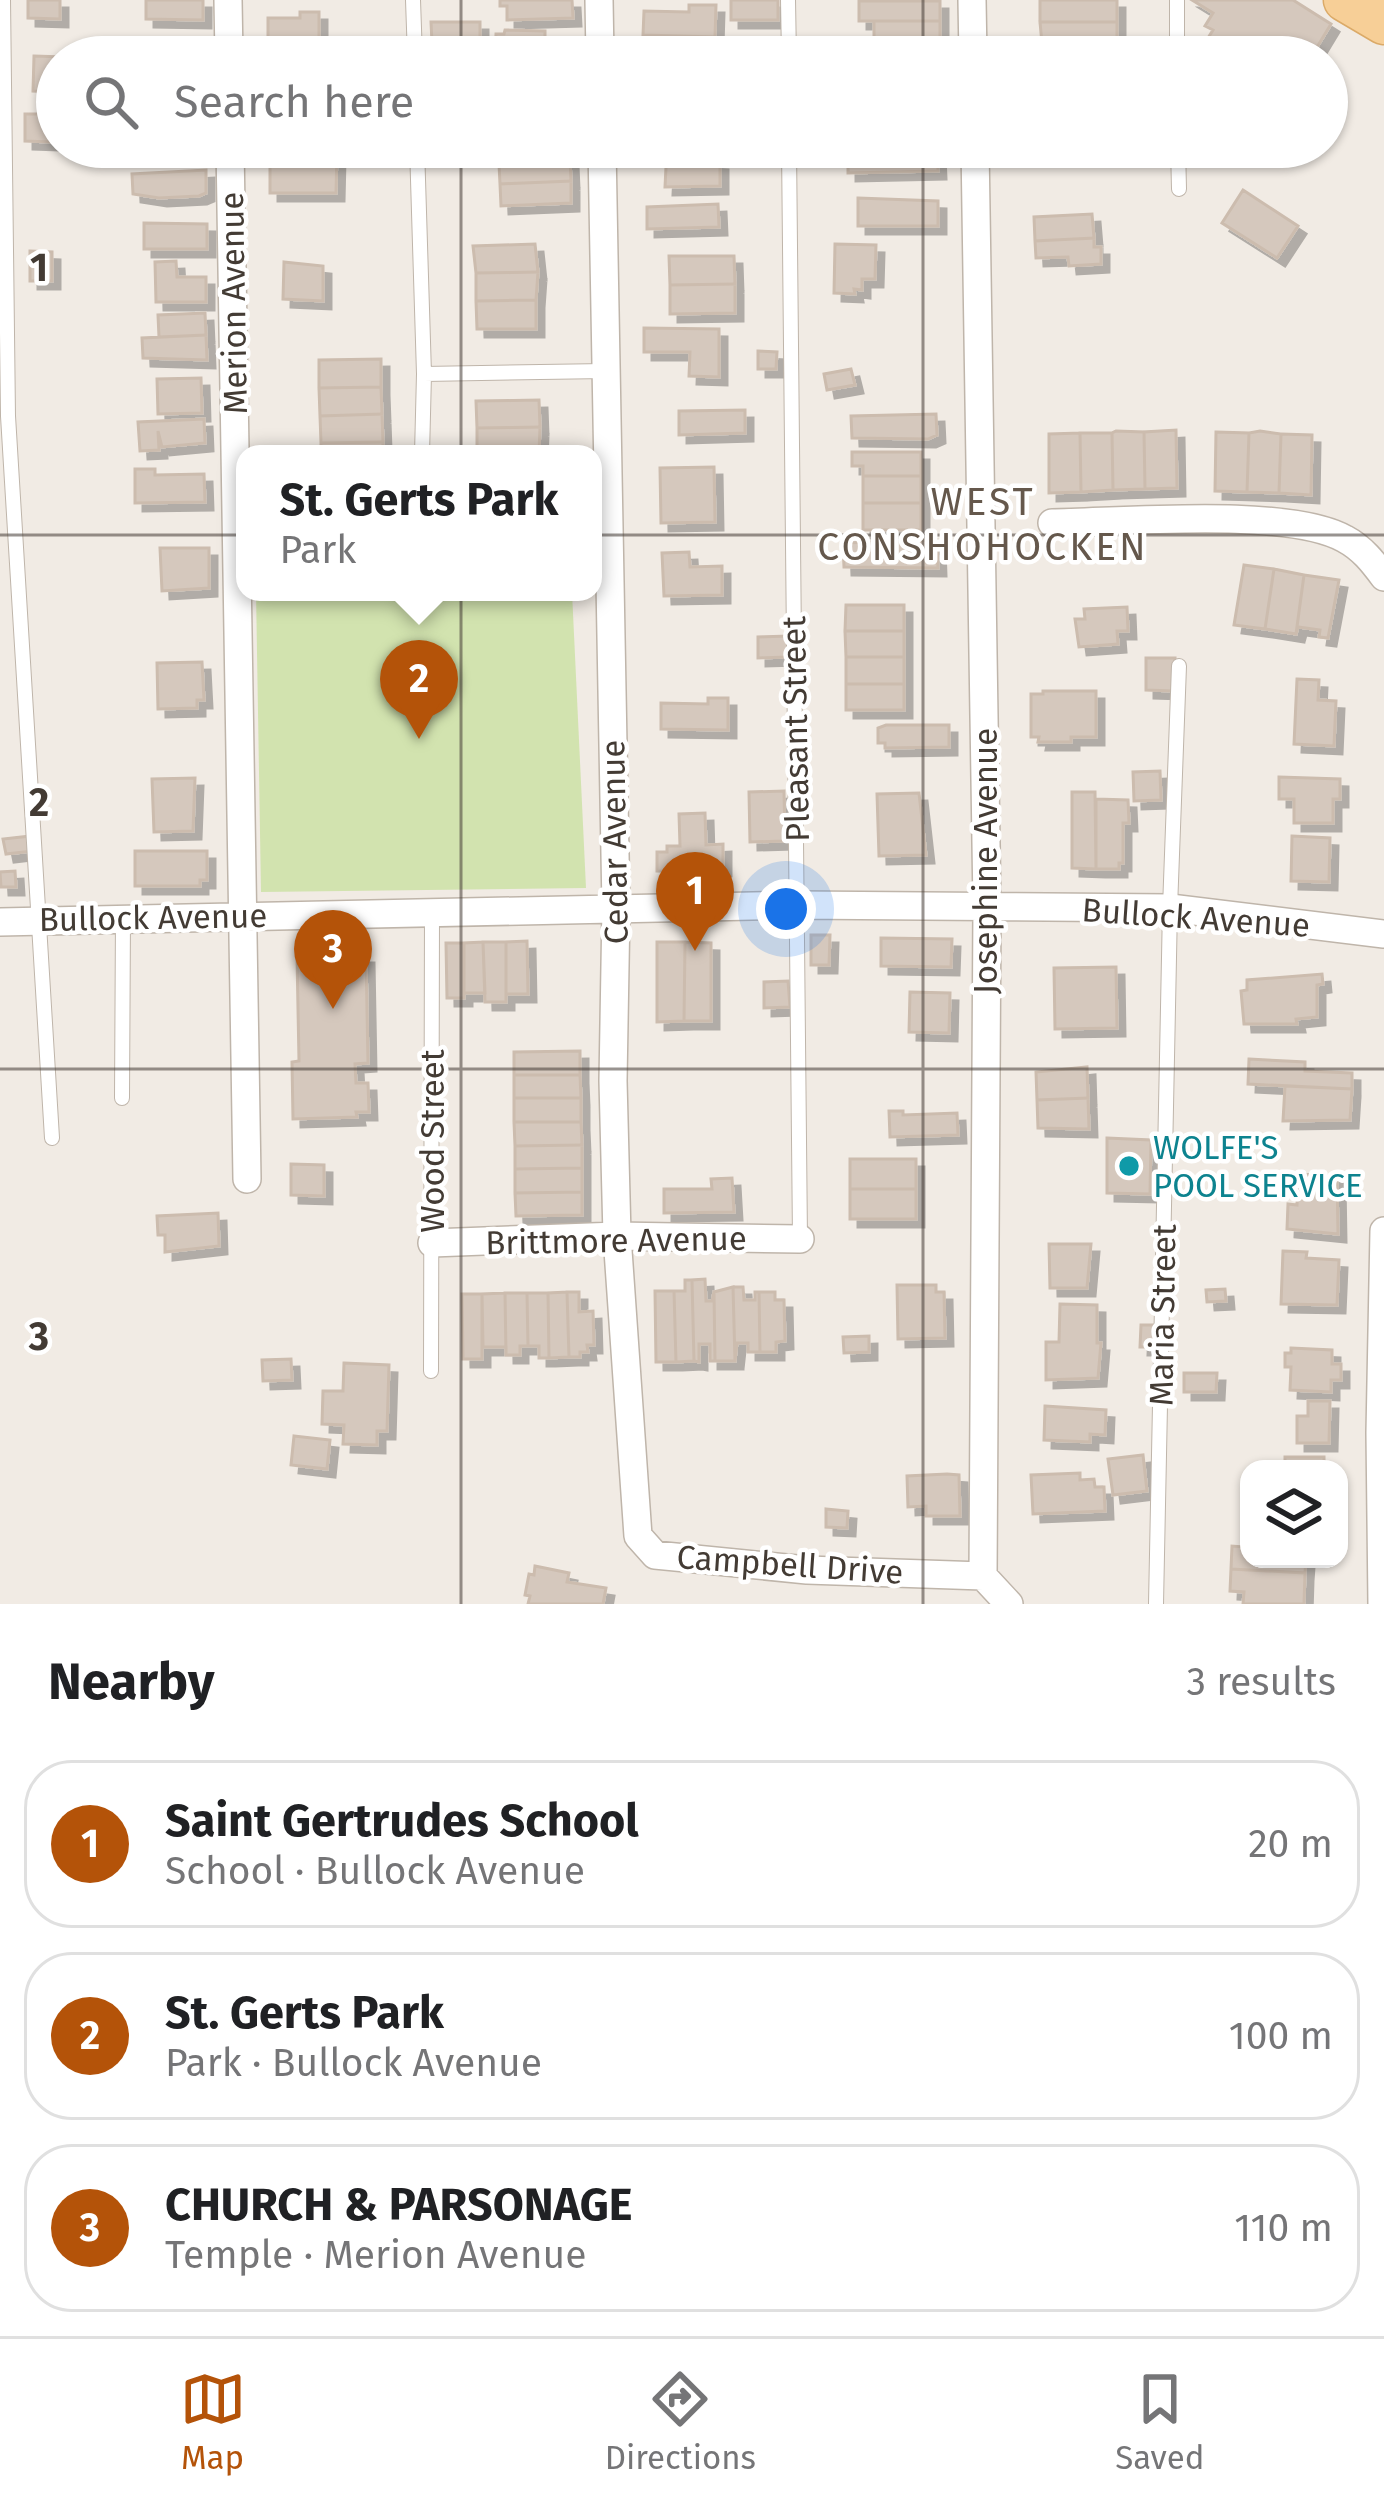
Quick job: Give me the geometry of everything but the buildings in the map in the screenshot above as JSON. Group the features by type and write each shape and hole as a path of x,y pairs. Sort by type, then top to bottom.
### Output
{"main road":[{"path":"1346,0 1384,23"}],"street":[{"path":"228,0 229,36"},
{"path":"599,0 600,36"},
{"path":"972,0 973,36"},
{"name":"Merion Avenue","path":"230,168 236,531"},
{"name":"Cedar Avenue","path":"602,168 617,1236 638,1536"},
{"name":"Josephine Avenue","path":"975,168 987,906 983,1576"},
{"path":"1052,523 1292,521 1344,538 1368,555 1384,578"},
{"name":"Merion Avenue","path":"237,601 247,1180"},
{"name":"Bullock Avenue","path":"0,922 796,905 987,906 1170,908 1384,934"},
{"path":"1382,1604 1384,1231"},
{"name":"Brittmore Avenue","path":"432,1243 617,1236 800,1239"},
{"name":"Campbell Drive","path":"638,1536 655,1555 807,1570 983,1576"},
{"path":"983,1576 1010,1604"}],"lane":[{"path":"3,0 8,416 52,1138"},
{"path":"413,0 414,36"},
{"path":"788,0 789,36"},
{"path":"1177,0 1178,36"},
{"path":"418,168 422,445"},
{"name":"Pleasant Street","path":"789,168 800,1239"},
{"path":"1178,168 1179,189"},
{"path":"424,374 606,371"},
{"name":"Maria Street","path":"1156,1604 1179,666"},
{"name":"Wood Street","path":"431,1371 432,912"},
{"path":"122,1098 123,917"}],"green space":[{"path":"256,601 572,601 586,888 261,892"}],"place":[{"name":"St. Gerts Park","path":"419,739"},
{"name":"Saint Gertrudes School","path":"695,951"},
{"name":"CHURCH & PARSONAGE","path":"333,1009"},
{"name":"WOLFE'S POOL SERVICE","path":"1129,1166"}],"district":[{"name":"WEST CONSHOHOCKEN","path":"983,524"}]}
